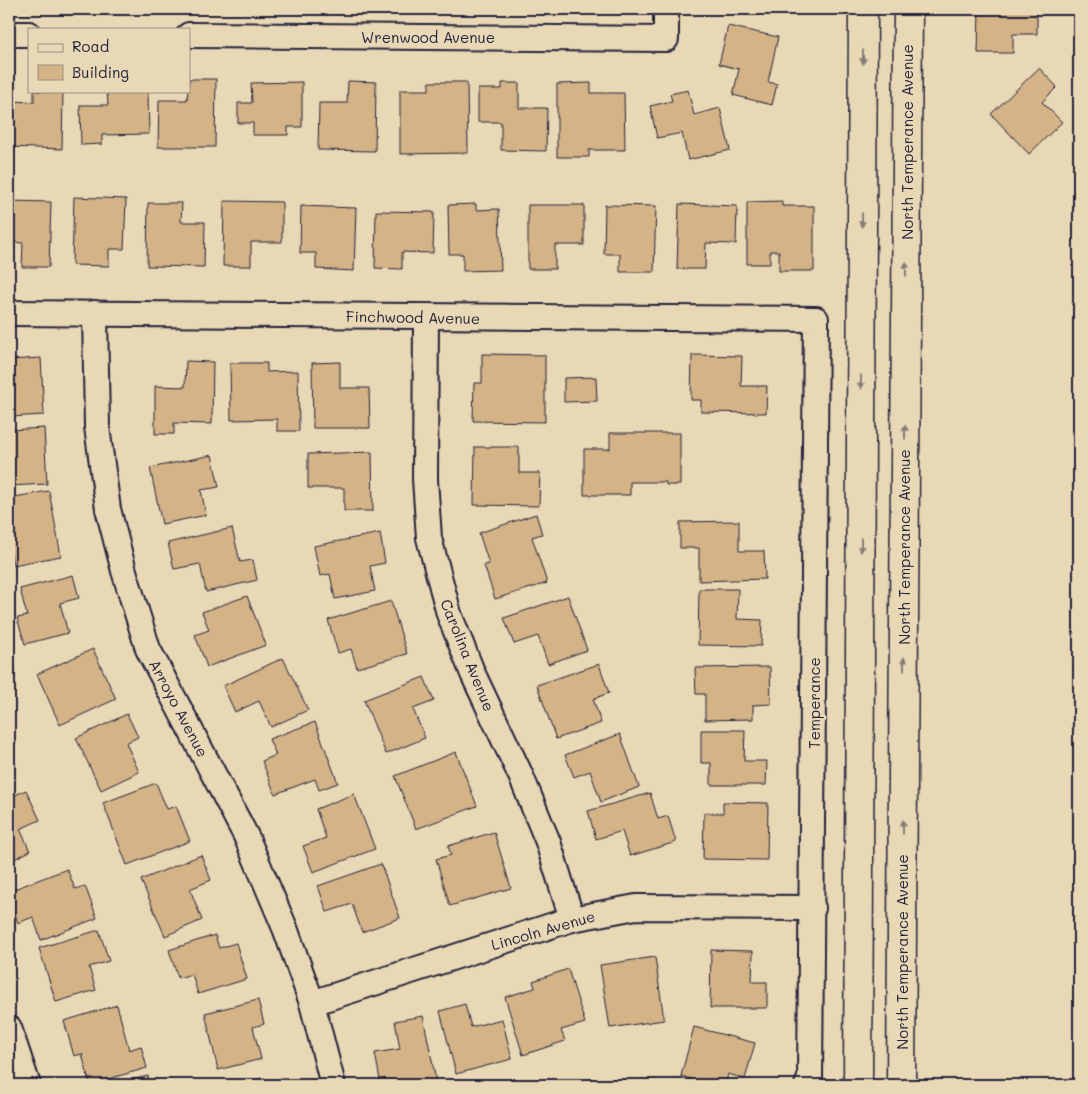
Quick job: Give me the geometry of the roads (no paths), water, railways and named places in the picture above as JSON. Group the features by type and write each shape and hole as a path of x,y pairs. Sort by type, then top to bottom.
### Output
{"main road":[{"path":"858,1085 863,9"},
{"name":"North Temperance Avenue","path":"901,1085 908,9"}],"street":[{"name":"Wrenwood Avenue","path":"190,35 666,39 666,9"},
{"path":"9,34 28,34"},
{"name":"Finchwood Avenue","path":"9,313 816,320"},
{"name":"Arroyo Avenue","path":"95,313 97,426 108,509 124,571 148,649 246,836 285,928 312,1003 333,1085"},
{"name":"Carolina Avenue","path":"426,317 425,479 429,538 449,614 473,674 521,776 548,842 572,919"},
{"name":"Temperance","path":"807,1085 810,1080 813,908 816,320"},
{"name":"Lincoln Avenue","path":"312,1003 572,919 636,907 813,908"},
{"path":"9,1028 28,1085"}]}
